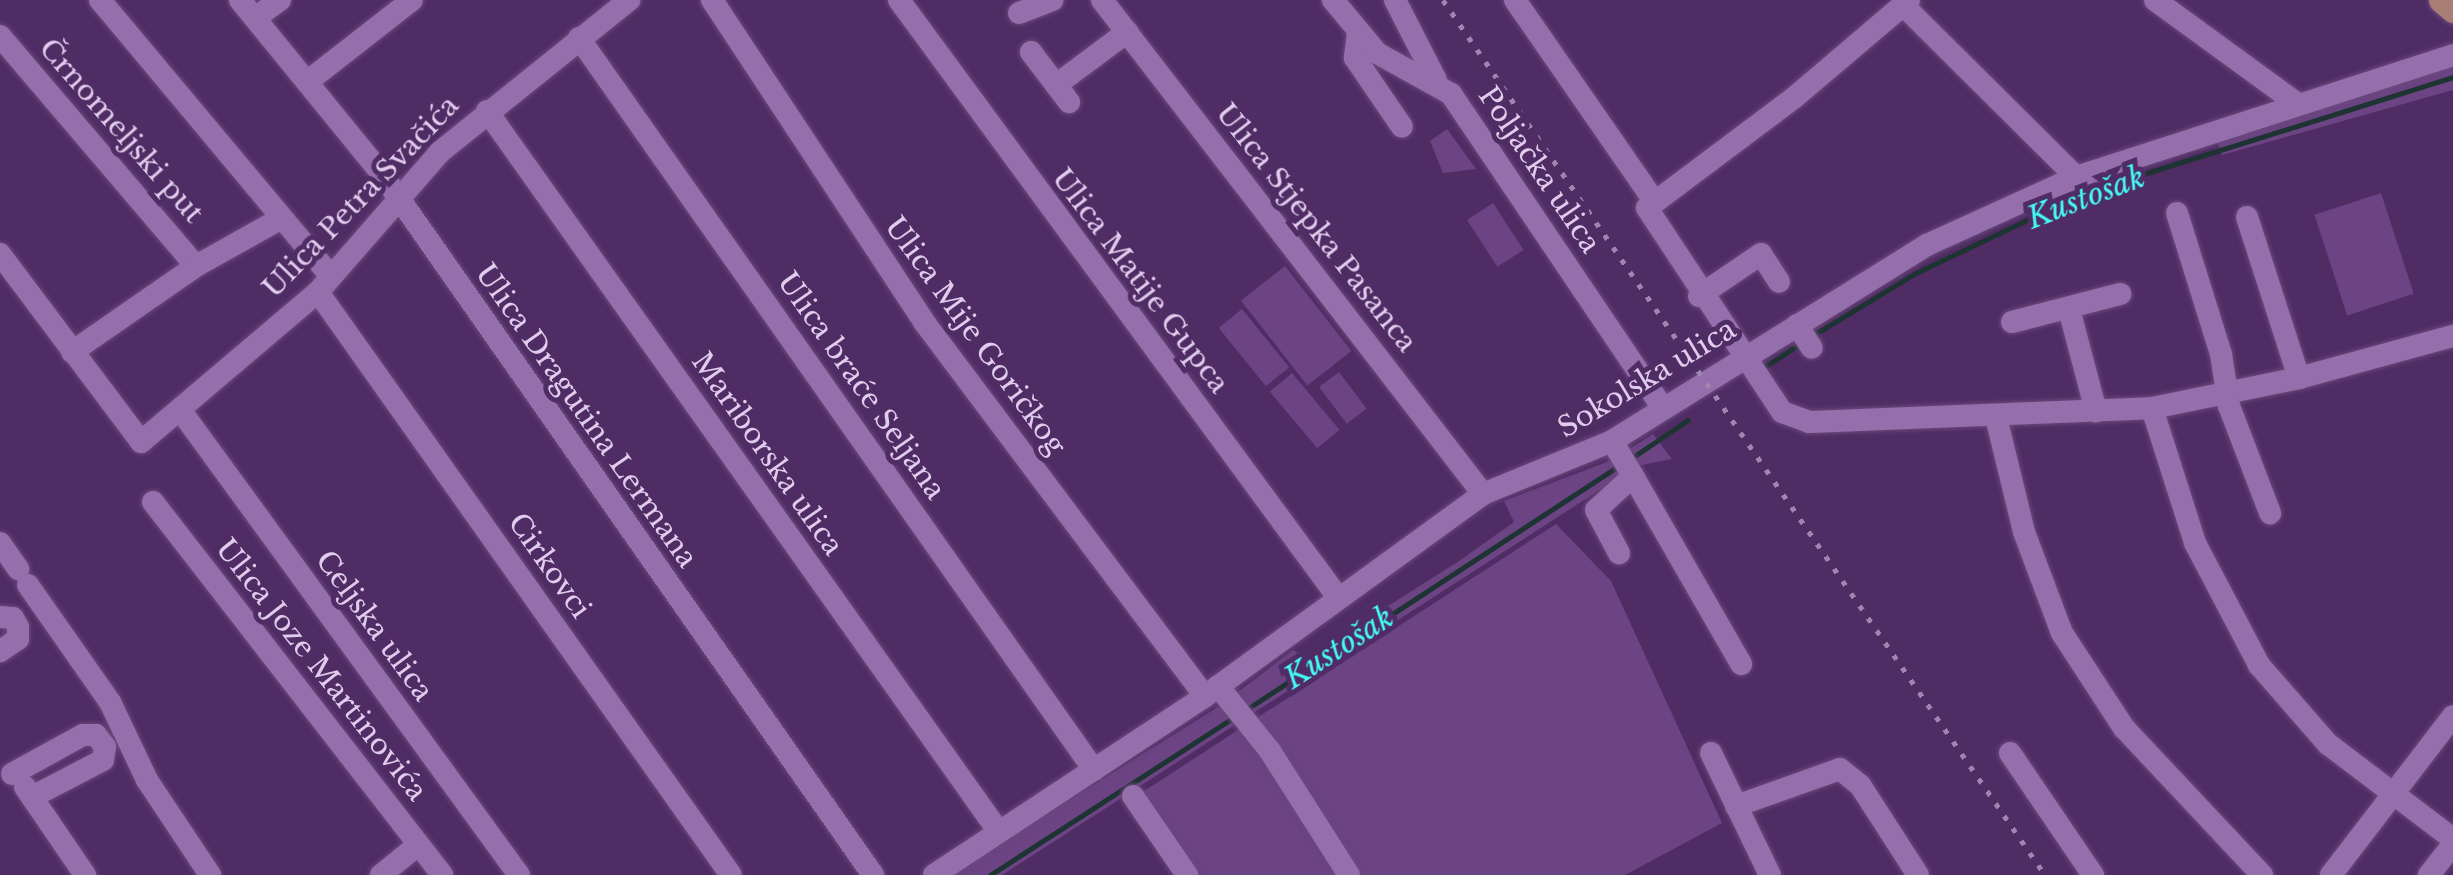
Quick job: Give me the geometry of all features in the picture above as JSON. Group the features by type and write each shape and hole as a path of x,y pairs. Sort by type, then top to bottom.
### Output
{"main road":[{"path":"2441,0 2453,10"}],"street":[{"name":"Cirkovci","path":"100,0 282,218 322,282 732,875"},
{"path":"247,9 280,0"},
{"path":"307,82 412,0"},
{"name":"Ulica Petra Svačića","path":"72,352 141,442 181,411 322,282 396,198 487,111 629,0"},
{"name":"Ulica Mije Goričkog","path":"712,0 924,322 1224,702 1270,751 1349,875"},
{"name":"Ulica Matije Gupca","path":"899,0 1337,596"},
{"path":"1018,13 1052,0"},
{"name":"Ulica Stjepka Pasanca","path":"1102,0 1483,494"},
{"name":"Poljačka ulica","path":"1333,0 1358,32 1396,67 1436,80 1663,408"},
{"path":"1396,0 1436,80"},
{"path":"1515,0 1653,199"},
{"path":"2155,0 2294,102"},
{"path":"2076,177 1906,3 1795,97 1653,199 1647,216 1782,412 1810,422 2152,408 2299,378 2453,336"},
{"name":"Ulica Dragutina Lermana","path":"247,9 396,198 873,875"},
{"path":"1031,52 1062,94 1128,32"},
{"path":"1358,32 1355,58 1402,126"},
{"name":"Črnomeljski put","path":"0,36 196,266"},
{"name":"Ulica braće Seljana","path":"579,38 1094,770"},
{"name":"Sokolska ulica","path":"934,875 1094,770 1224,702 1337,596 1483,494 1624,461 1663,408 1805,338 1940,239 2076,177 2294,102 2453,56"},
{"name":"Mariborska ulica","path":"487,111 999,832"},
{"path":"2177,213 2229,394 2270,514"},
{"path":"2246,217 2299,378"},
{"path":"0,254 72,352 196,266 282,218"},
{"path":"1699,296 1761,254 1779,282"},
{"path":"2012,322 2120,294"},
{"path":"2068,309 2096,411"},
{"path":"2152,408 2196,542 2259,665 2328,744 2453,842 2430,875"},
{"name":"Celjska ulica","path":"181,411 519,875"},
{"path":"1996,417 2024,532 2062,633 2124,728 2262,875"},
{"path":"1619,554 1596,510 1624,461"},
{"path":"1624,461 1741,664"},
{"name":"Ulica Joze Martinovića","path":"152,502 442,875"},
{"path":"0,543 110,702 147,780 210,875"},
{"path":"0,617 13,618 18,627 18,638 0,651"},
{"path":"2331,875 2453,716"},
{"path":"32,797 104,760 105,747 96,735 83,735 6,772 32,797 85,875"},
{"path":"1711,753 1770,875"},
{"path":"2010,753 2094,875"},
{"path":"1736,806 1840,769 1860,785 1918,875"},
{"path":"1134,796 1186,875"},
{"path":"381,875 418,844"}],"shaded area":[{"path":"2453,66 2453,90 2222,155 2216,138"},
{"path":"1447,129 1476,169 1443,173 1430,141"},
{"path":"2381,193 2414,294 2347,315 2314,215"},
{"path":"1493,203 1523,250 1498,267 1467,220"},
{"path":"1285,266 1351,351 1307,386 1241,300"},
{"path":"1242,309 1289,367 1266,386 1219,328"},
{"path":"1339,372 1367,409 1347,424 1319,387"},
{"path":"1292,373 1340,430 1317,448 1270,392"},
{"path":"1653,434 1672,459 1637,466 1002,875 950,875 1221,705 1293,650 1306,658 1459,561 1514,522 1504,501 1612,460"},
{"path":"1556,524 1611,581 1722,823 1625,875 1193,875 1138,795"}],"waterway":[{"name":"Kustošak","path":"1810,337 1914,274 2083,193 2453,77"},
{"name":"Kustošak","path":"1760,370 1801,343"},
{"name":"Kustošak","path":"1633,457 1688,420"},
{"name":"Kustošak","path":"1247,709 1619,466"},
{"name":"Kustošak","path":"990,875 1234,717"}],"railway":[{"path":"1443,0 2045,875"}]}
